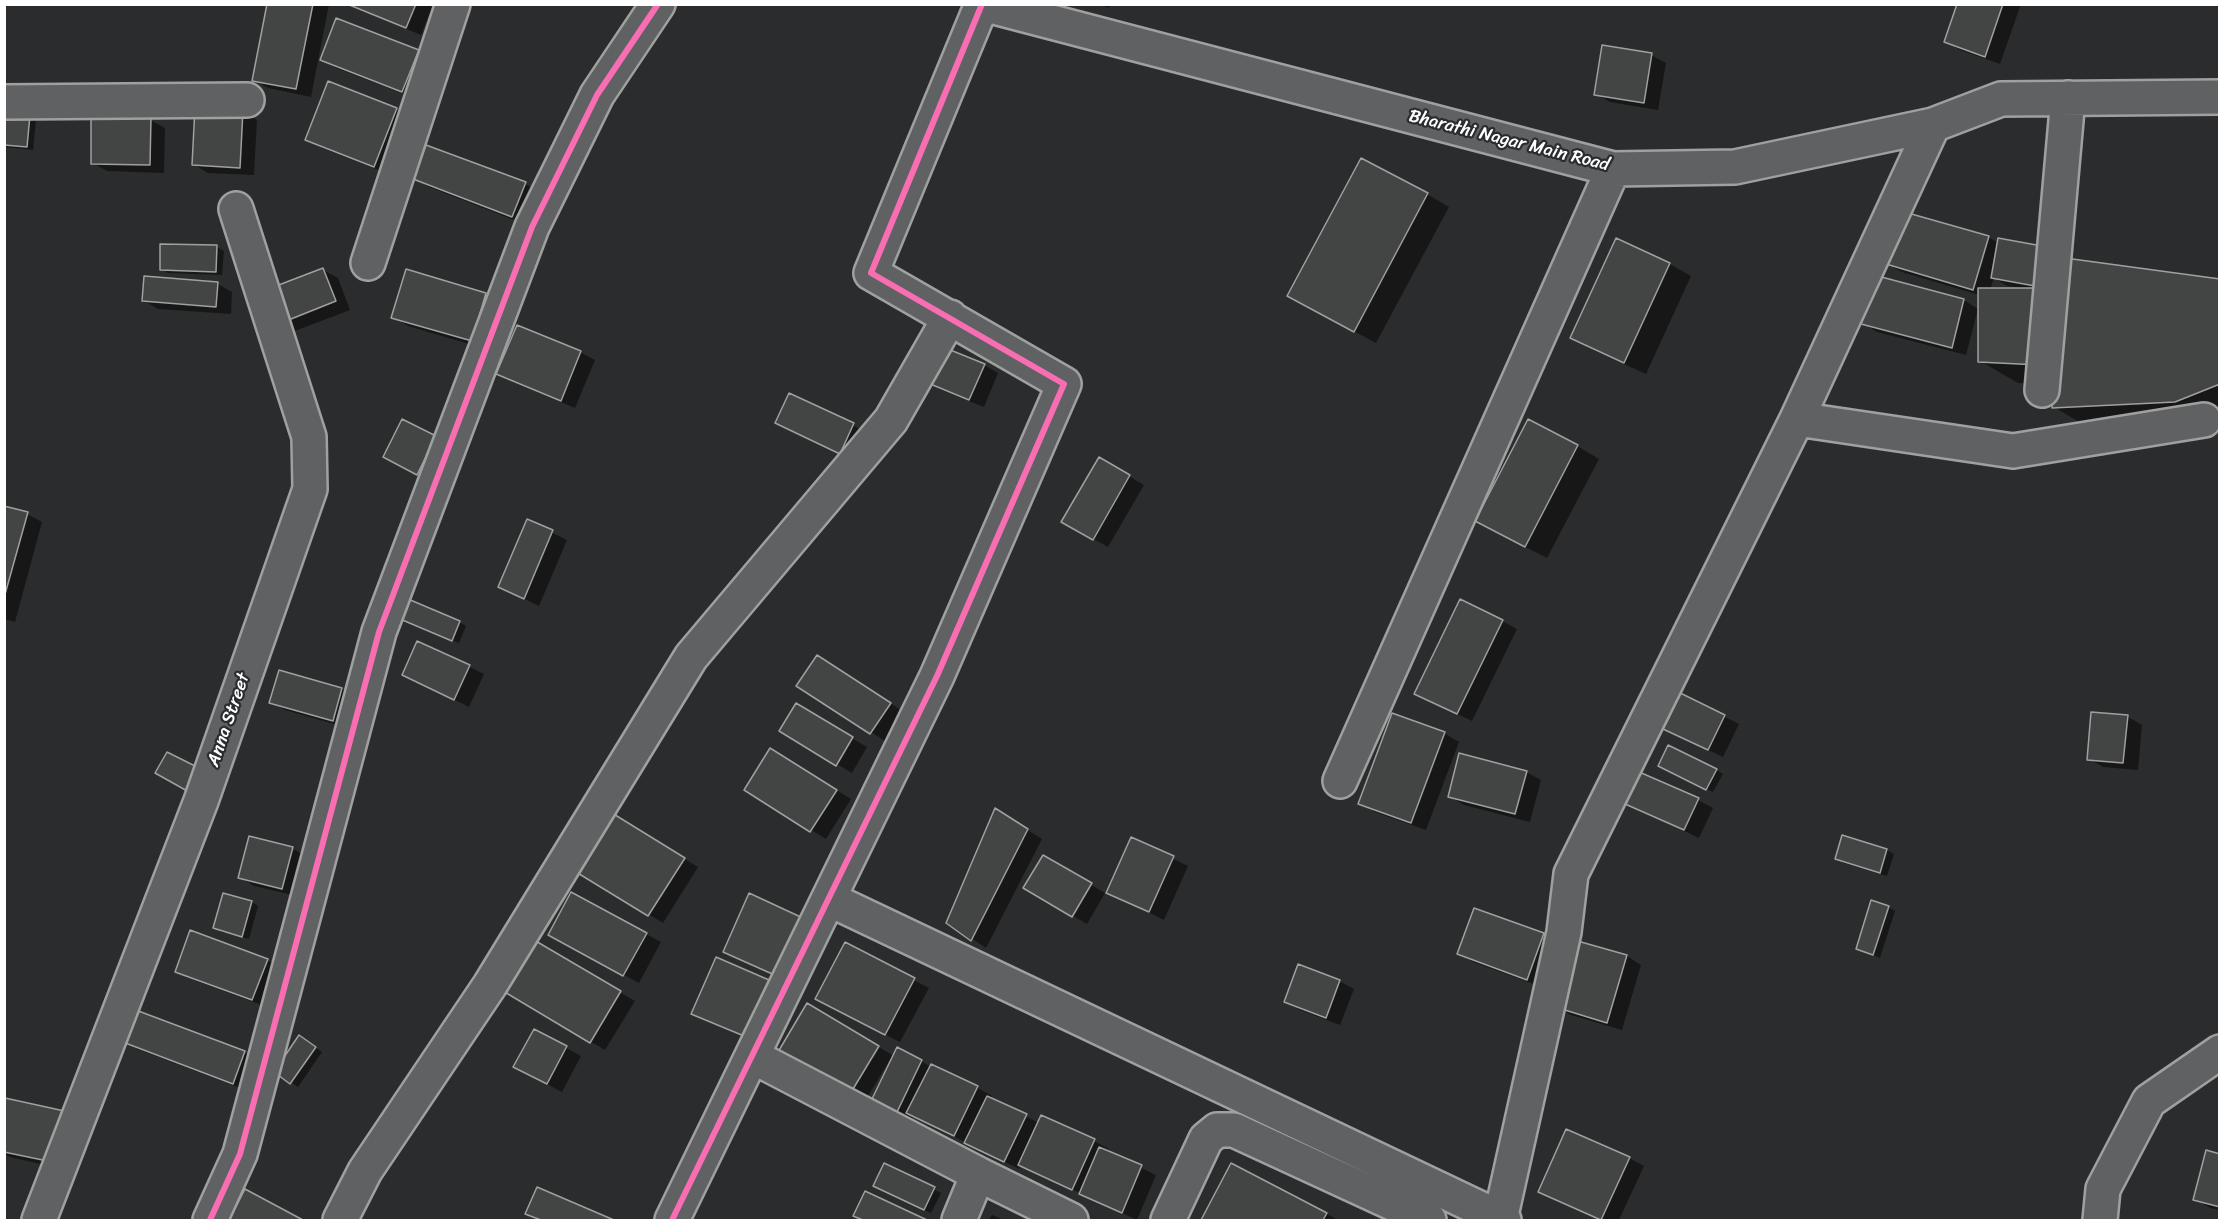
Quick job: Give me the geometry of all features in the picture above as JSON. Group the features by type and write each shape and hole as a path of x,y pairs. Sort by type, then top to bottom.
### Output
{"street":[{"path":"368,262 453,4"},
{"path":"210,1221 240,1154 378,632 532,227 597,95 658,4"},
{"path":"672,1221 937,676 1064,384 871,273 983,4"},
{"name":"Bharathi Nagar Main Road","path":"983,4 1613,169 1735,167 1933,125 2001,99 2220,97"},
{"path":"2042,390 2068,98"},
{"path":"4,102 247,100"},
{"path":"829,899 1501,1220 1564,932 1570,874 1797,418 1933,125"},
{"path":"1340,781 1613,169"},
{"name":"Anna Street","path":"39,1221 201,801 310,489 309,437 236,210"},
{"path":"340,1221 365,1171 490,985 691,657 891,420 950,317"},
{"path":"1797,418 2013,451 2204,420"},
{"path":"2100,1221 2103,1189 2149,1101 2220,1052"},
{"path":"752,1056 1071,1221"},
{"path":"1168,1221 1206,1139 1217,1130 1234,1130 1429,1221"},
{"path":"959,1221 978,1174"}],"building":[{"path":"267,4 313,4 296,89 252,81"},
{"path":"347,4 416,4 406,28"},
{"path":"1957,4 2003,4 1985,57 1944,42"},
{"path":"336,18 419,50 402,92 320,60"},
{"path":"1602,45 1652,53 1644,103 1594,95"},
{"path":"328,81 397,108 374,167 305,140"},
{"path":"195,107 243,110 240,168 192,165"},
{"path":"4,112 30,115 27,147 4,145"},
{"path":"91,117 151,118 150,165 91,164"},
{"path":"426,145 526,182 512,217 413,179"},
{"path":"1361,158 1428,193 1354,332 1287,296"},
{"path":"1901,211 1989,236 1973,290 1886,264"},
{"path":"1616,238 1670,263 1624,363 1570,338"},
{"path":"1998,238 2042,246 2035,286 1991,278"},
{"path":"160,244 217,245 216,272 160,270"},
{"path":"2065,258 2220,279 2220,384 2175,402 2052,408"},
{"path":"323,268 336,301 276,325 263,291"},
{"path":"406,269 486,293 472,341 391,318"},
{"path":"1874,275 1964,299 1952,348 1861,324"},
{"path":"144,276 218,282 216,307 142,301"},
{"path":"1978,288 2040,288 2039,365 1978,362"},
{"path":"517,325 581,351 561,401 496,374"},
{"path":"938,345 985,364 969,400 923,381"},
{"path":"789,393 854,423 840,454 775,423"},
{"path":"402,419 436,436 417,475 383,457"},
{"path":"1528,419 1578,445 1525,547 1475,521"},
{"path":"1099,457 1130,475 1093,540 1061,522"},
{"path":"4,506 28,512 4,598"},
{"path":"527,519 553,530 524,599 498,587"},
{"path":"408,599 460,621 452,641 400,619"},
{"path":"1460,599 1503,620 1457,714 1414,694"},
{"path":"417,641 470,665 454,700 402,675"},
{"path":"817,655 891,703 870,734 796,686"},
{"path":"279,670 342,688 333,721 269,703"},
{"path":"1668,687 1725,715 1708,750 1650,723"},
{"path":"796,703 853,737 836,766 779,731"},
{"path":"2091,712 2128,715 2123,763 2087,760"},
{"path":"1392,713 1445,732 1411,823 1358,804"},
{"path":"1668,745 1717,769 1706,790 1658,766"},
{"path":"770,748 837,790 810,832 744,790"},
{"path":"167,752 201,769 189,792 155,773"},
{"path":"1459,753 1527,771 1515,814 1448,797"},
{"path":"1630,768 1699,798 1684,830 1616,800"},
{"path":"995,808 1028,829 971,941 946,923"},
{"path":"612,813 685,858 648,916 576,872"},
{"path":"1842,835 1887,849 1880,873 1835,859"},
{"path":"249,836 293,847 282,889 238,878"},
{"path":"1131,837 1174,856 1149,912 1106,893"},
{"path":"1043,855 1092,883 1072,917 1023,888"},
{"path":"571,892 647,933 623,976 548,935"},
{"path":"223,893 252,901 242,937 213,928"},
{"path":"749,893 805,919 779,977 723,952"},
{"path":"1871,900 1889,906 1873,955 1856,949"},
{"path":"1474,908 1544,933 1527,980 1457,954"},
{"path":"190,930 268,959 252,1000 175,972"},
{"path":"534,940 621,991 590,1043 503,991"},
{"path":"1574,940 1627,955 1607,1023 1555,1007"},
{"path":"845,942 915,978 885,1035 815,999"},
{"path":"716,957 769,980 744,1036 691,1014"},
{"path":"1298,964 1340,980 1326,1018 1284,1002"},
{"path":"807,1003 879,1046 850,1094 778,1052"},
{"path":"133,1009 245,1051 233,1084 120,1041"},
{"path":"534,1029 567,1046 547,1084 513,1067"},
{"path":"299,1035 316,1047 290,1084 274,1072"},
{"path":"897,1047 922,1060 897,1112 871,1101"},
{"path":"931,1064 978,1086 954,1136 906,1113"},
{"path":"987,1096 1027,1114 1004,1162 964,1143"},
{"path":"5,1098 69,1112 57,1163 4,1152"},
{"path":"1041,1115 1095,1139 1072,1190 1018,1165"},
{"path":"1566,1129 1630,1157 1601,1220 1538,1192"},
{"path":"1099,1147 1142,1165 1122,1213 1079,1194"},
{"path":"2206,1150 2220,1154 2220,1207 2193,1200"},
{"path":"884,1163 935,1187 924,1210 873,1186"},
{"path":"1231,1163 1327,1213 1323,1220 1201,1220"},
{"path":"537,1187 614,1220 541,1220 525,1214"},
{"path":"245,1189 303,1220 229,1220"},
{"path":"865,1191 927,1220 863,1220 853,1216"}],"cycle path":[{"path":"210,1220 240,1154 379,632 532,227 597,95 658,4"},
{"path":"672,1220 937,676 1064,384 871,273 982,4"}]}
